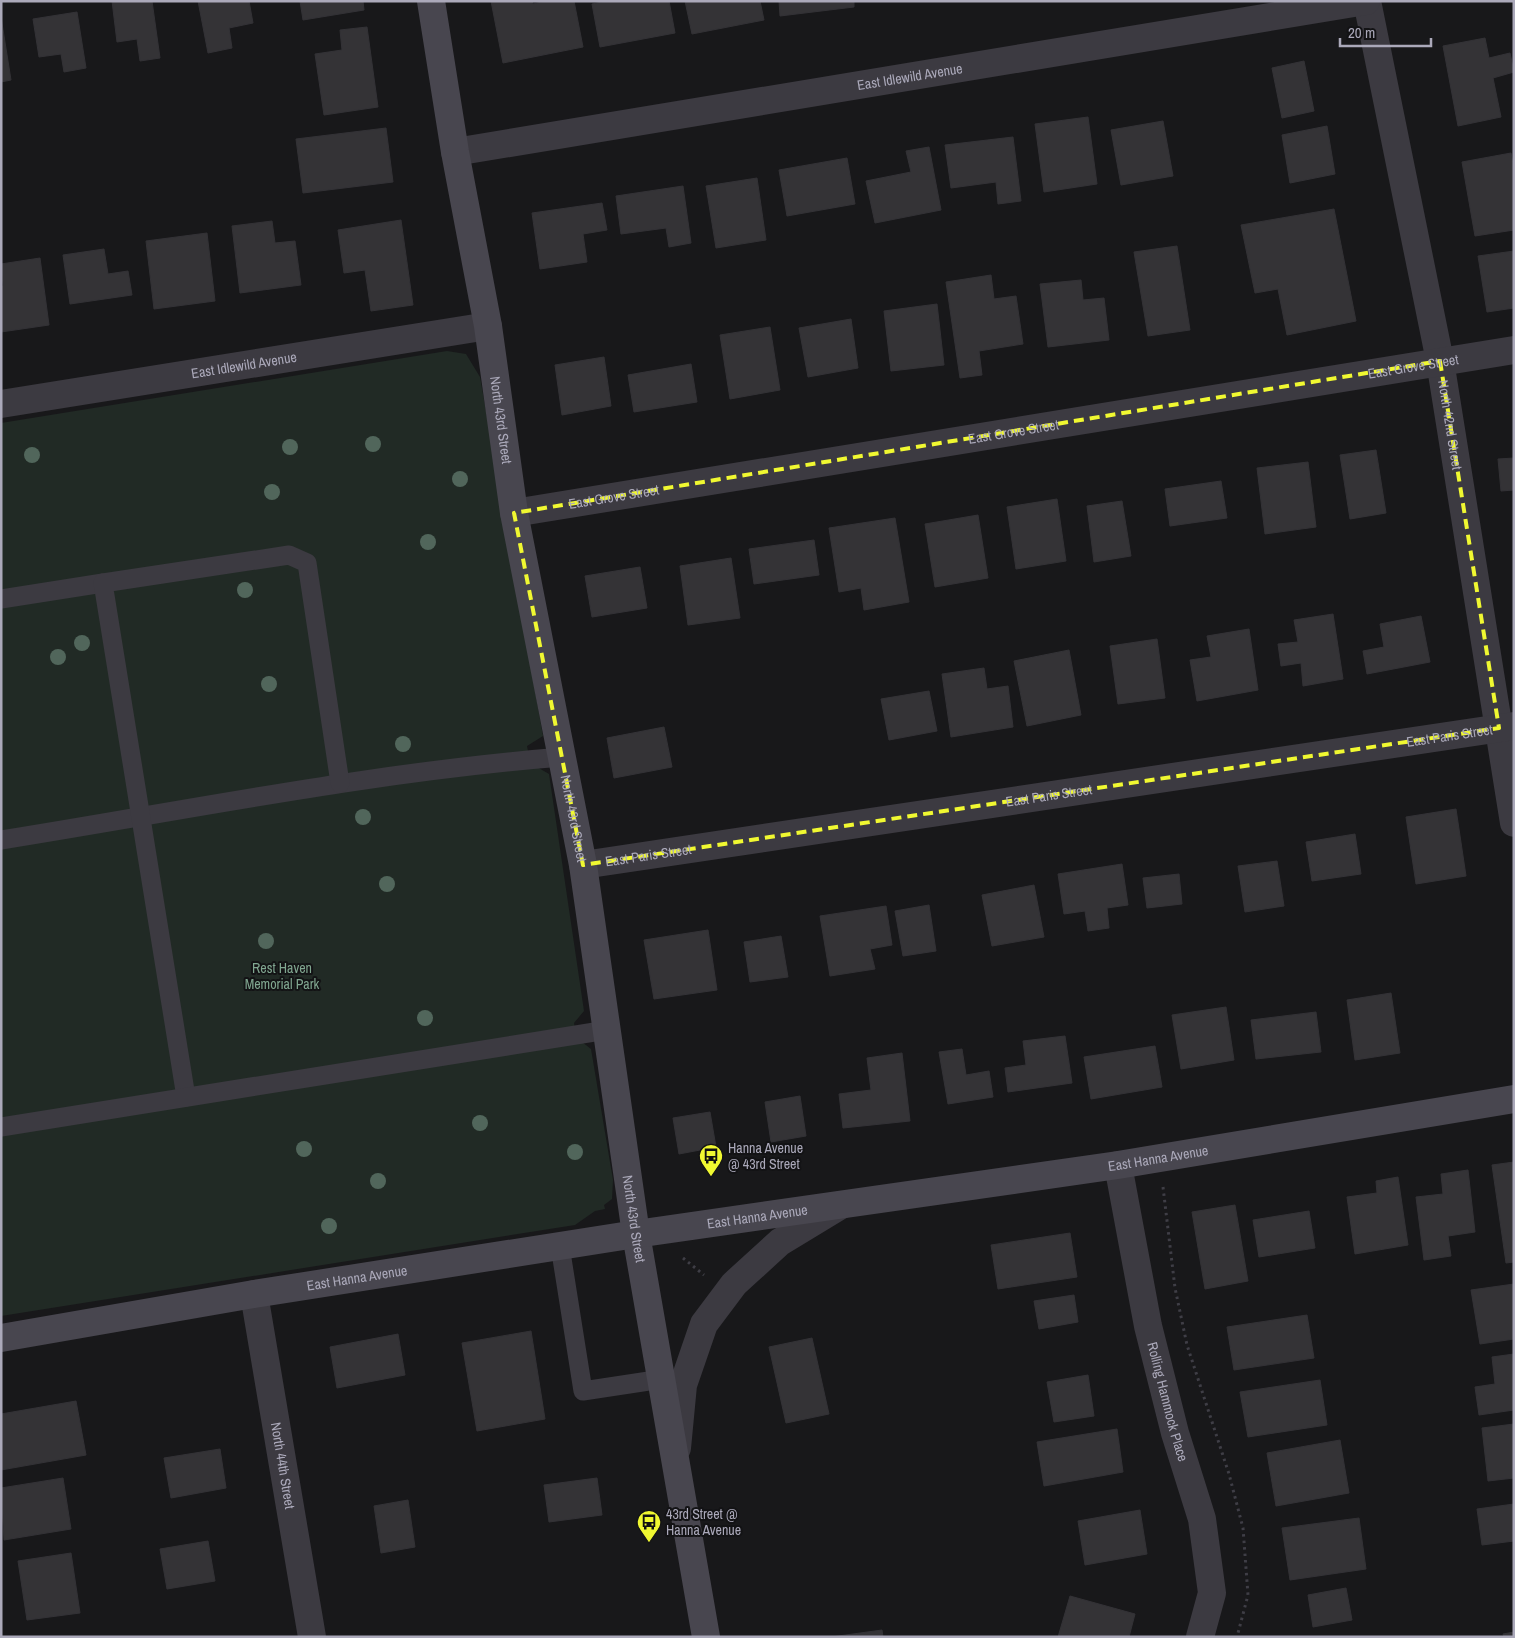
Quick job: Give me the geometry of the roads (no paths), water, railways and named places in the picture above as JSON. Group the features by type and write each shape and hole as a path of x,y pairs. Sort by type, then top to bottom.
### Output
{"street":[{"name":"North 43rd Street","path":"431,1 488,326 514,513 583,865 636,1234 706,1637"},
{"name":"East Idlewild Avenue","path":"456,152 1366,1"},
{"name":"North 42nd Street","path":"1366,1 1440,362 1506,727 1514,823"},
{"name":"East Idlewild Avenue","path":"1,404 488,326"},
{"name":"East Grove Street","path":"514,513 1514,350"},
{"name":"East Paris Street","path":"583,865 1506,727"},
{"name":"East Hanna Avenue","path":"1,1338 254,1294 636,1234 1118,1165 1514,1099"},
{"name":"Rolling Hammock Place","path":"1118,1165 1148,1326 1175,1433 1202,1519 1212,1594 1200,1637"},
{"path":"675,1460 683,1385 704,1324 734,1284 780,1242 841,1205"},
{"name":"North 44th Street","path":"254,1294 312,1637"}],"lane":[{"path":"1,599 289,555 307,563 340,784"},
{"path":"103,583 186,1096"},
{"path":"1,840 340,784 562,757"},
{"path":"1,1127 607,1030"},
{"path":"560,1246 583,1391 662,1379"}],"place":[{"name":"Hanna Avenue @ 43rd Street","path":"711,1177"},
{"name":"43rd Street @ Hanna Avenue","path":"649,1543"}],"park label":[{"name":"Rest Haven Memorial Park","path":"282,976"}]}
